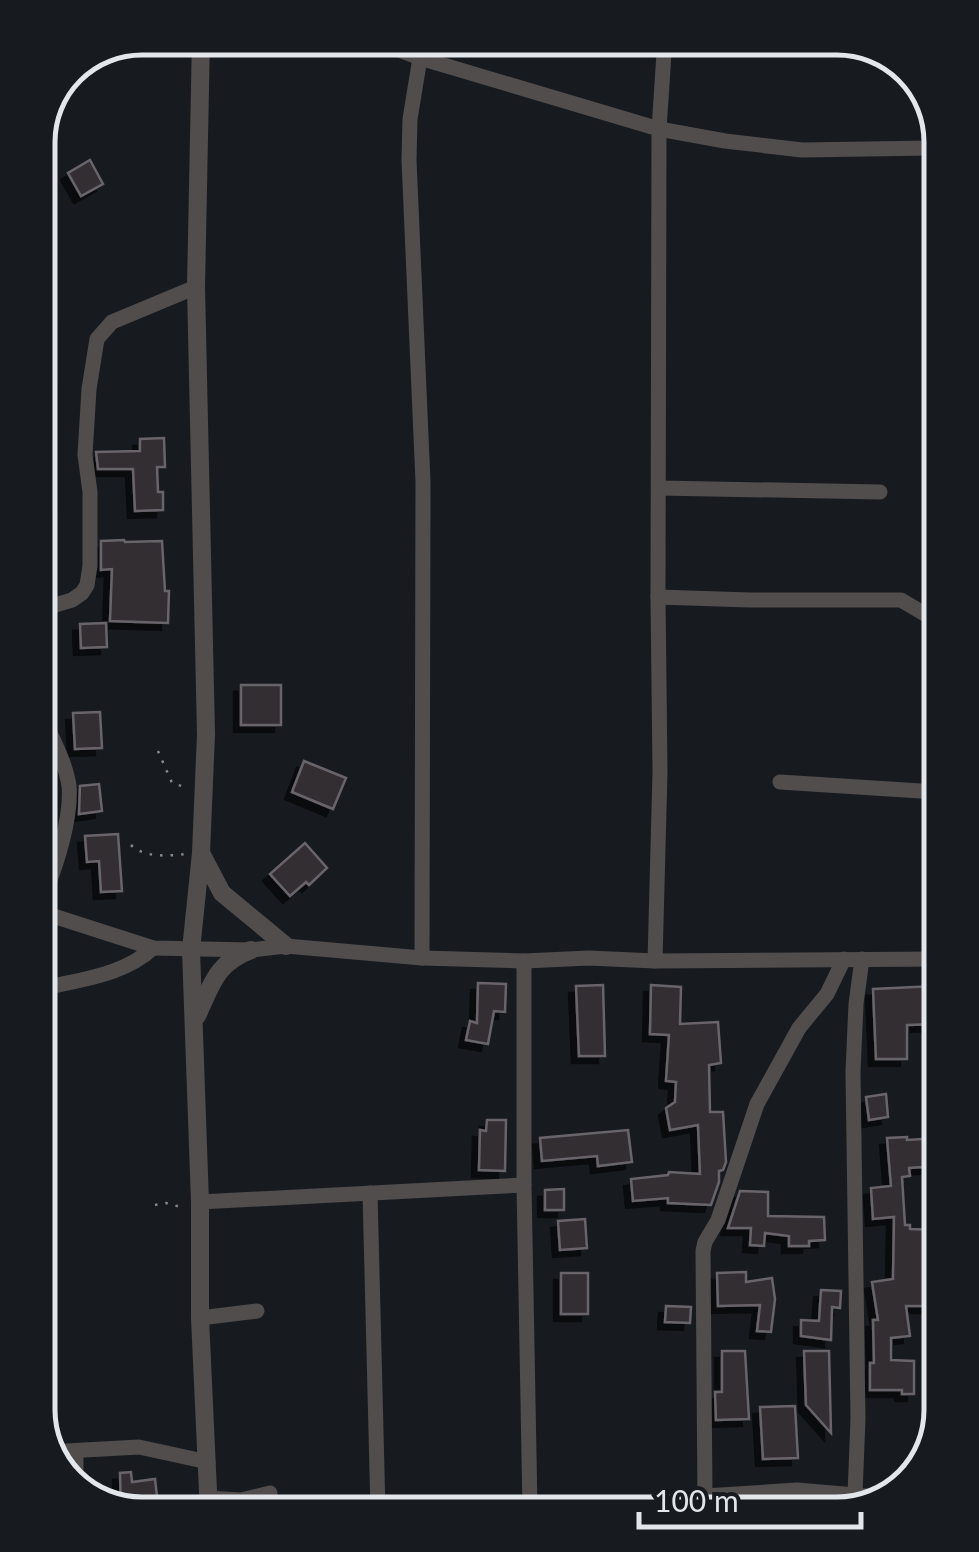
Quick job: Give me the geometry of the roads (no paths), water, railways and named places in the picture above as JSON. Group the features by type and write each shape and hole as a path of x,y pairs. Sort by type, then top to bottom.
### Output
{"street":[{"path":"201,55 196,287 206,714 201,853 192,950 200,1318 209,1497"},
{"path":"412,55 658,129 802,150 924,148"},
{"path":"422,55 410,119 409,160 423,482 422,958"},
{"path":"655,961 660,772 658,129 663,55"},
{"path":"55,605 72,600 87,585 90,492 85,455 97,340 112,322 196,287"},
{"path":"659,488 880,492"},
{"path":"658,597 902,600 924,613"},
{"path":"55,748 69,788 55,869"},
{"path":"780,782 924,791"},
{"path":"201,853 222,892 286,946"},
{"path":"55,917 153,948 192,950 286,946 422,958 524,960 924,959"},
{"path":"55,986 116,972 153,948"},
{"path":"195,1021 221,968 252,950"},
{"path":"704,1496 705,1242 718,1220 757,1104 799,1028 827,994 844,959"},
{"path":"699,1497 797,1490 855,1494 858,1400 852,1072 862,959"},
{"path":"524,960 530,1497"},
{"path":"200,1207 524,1185"},
{"path":"370,1193 378,1497"},
{"path":"200,1318 257,1311"},
{"path":"66,1452 139,1447 208,1462"},
{"path":"76,1452 76,1466"},
{"path":"253,1497 270,1493"}]}
